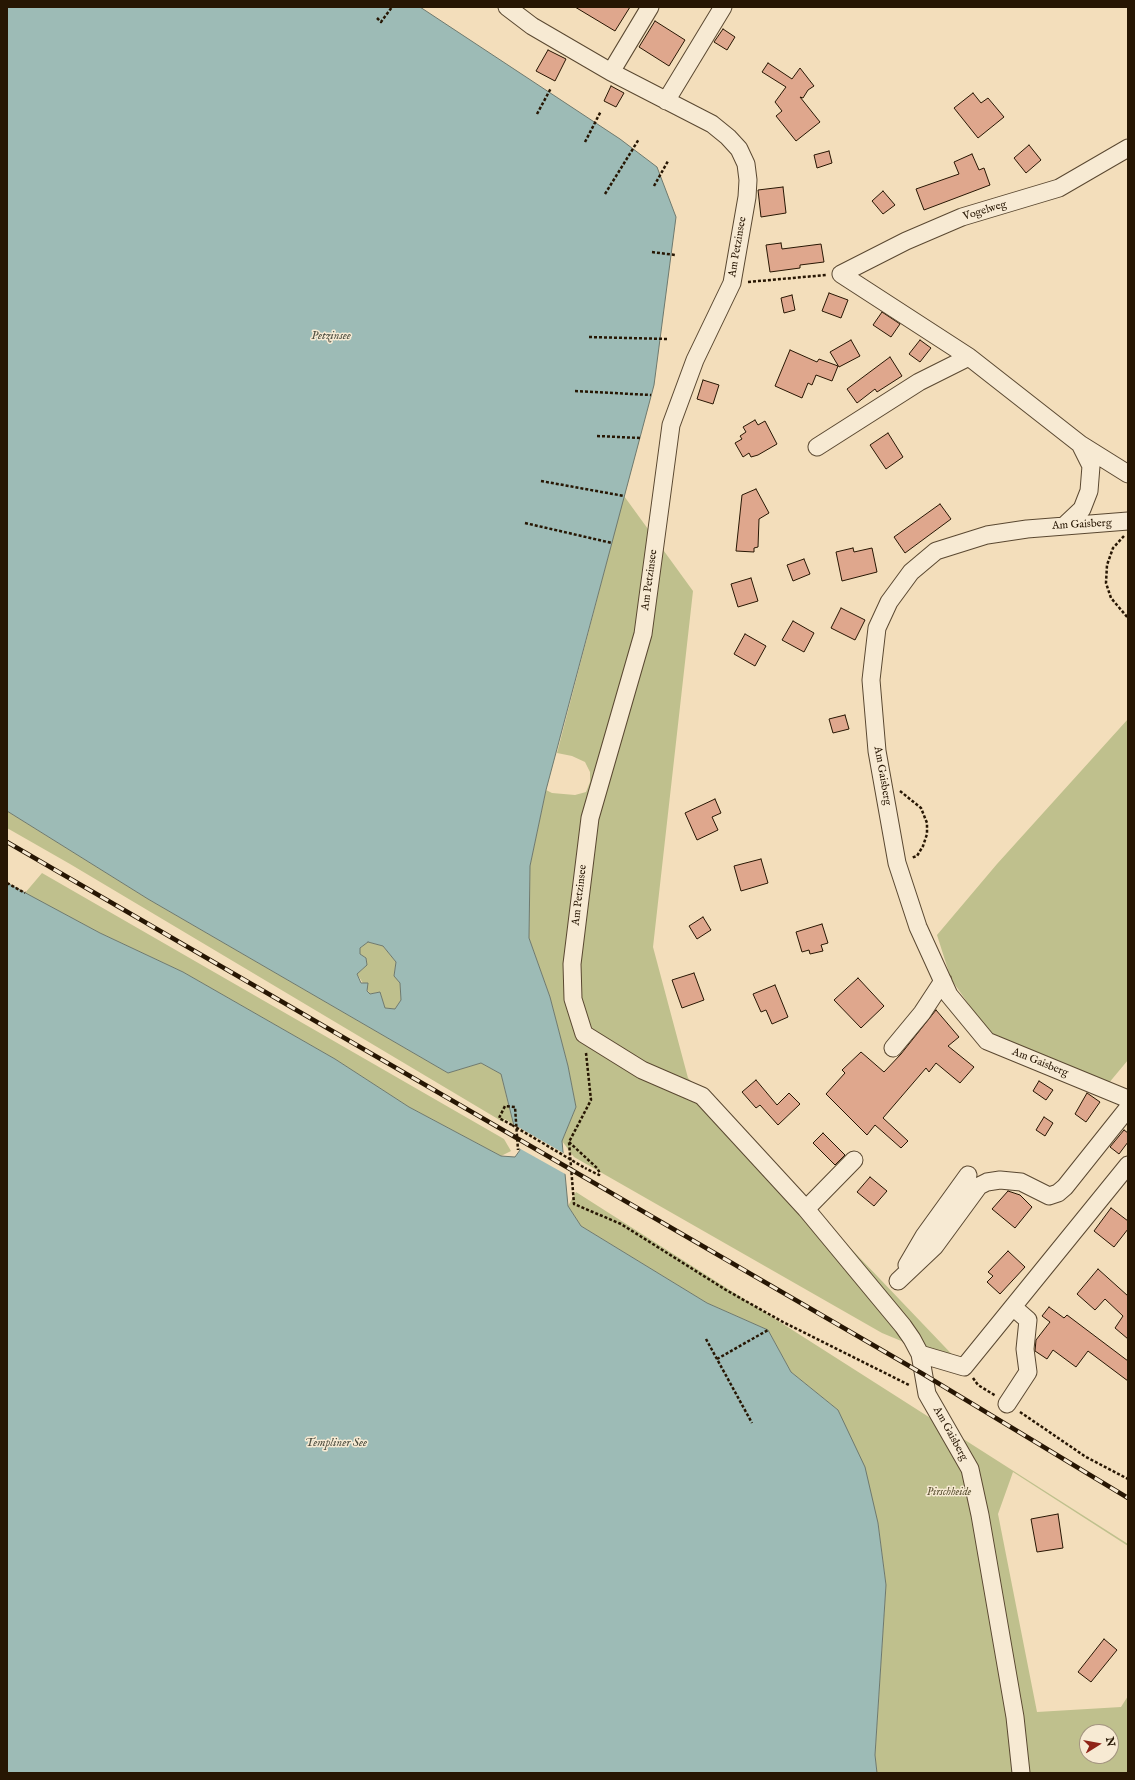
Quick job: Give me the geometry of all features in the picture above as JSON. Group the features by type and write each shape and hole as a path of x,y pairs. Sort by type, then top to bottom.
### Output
{"street":[{"name":"Am Petzinsee","path":"507,7 532,26 611,72 712,124 728,137 738,149 746,164 747,197 732,283 695,360 671,425 643,634 590,818 572,964 573,998 584,1034"},
{"path":"611,72 650,7"},
{"path":"666,101 723,7"},
{"name":"Vogelweg","path":"841,274 906,241 962,217 1059,188 1127,151"},
{"path":"841,274 969,357 1080,444 1128,474"},
{"path":"817,447 919,382 969,357"},
{"path":"1064,526 1082,509 1089,491 1091,466 1080,444"},
{"name":"Am Gaisberg","path":"1128,521 1027,528 987,536 936,551 911,572 889,602 877,628 871,680 877,751 898,863 918,927 949,995 987,1042 1128,1099"},
{"path":"893,1048 922,1013 942,981"},
{"name":"Am Gaisberg","path":"584,1034 642,1070 702,1096 806,1209 903,1326 920,1354 927,1394 970,1469 980,1515 1015,1717 1021,1773"},
{"path":"882,1300 898,1281 935,1246 978,1186 987,1182 1000,1180 1021,1182 1049,1196 1058,1193 1065,1187 1128,1108"},
{"path":"806,1209 854,1160"},
{"path":"920,1354 964,1367 1128,1165"},
{"path":"898,1281 924,1236 968,1175"},
{"path":"1007,1404 1028,1372 1025,1349 1028,1320 1013,1307"}],"path":[{"path":"377,18 381,22 392,7"},
{"path":"537,114 551,88"},
{"path":"584,142 601,111"},
{"path":"605,194 639,139"},
{"path":"654,186 668,161"},
{"path":"652,252 675,255"},
{"path":"732,283 841,274"},
{"path":"590,337 667,339"},
{"path":"574,391 651,395"},
{"path":"597,436 640,438"},
{"path":"541,481 624,496"},
{"path":"524,523 612,543"},
{"path":"1128,532 1113,548 1107,564 1106,583 1112,598 1128,618"},
{"path":"884,786 894,786 921,808 927,823 927,834 923,846 917,856 898,863"},
{"path":"7,883 25,893"},
{"path":"584,1034 592,1100 569,1142 574,1204 621,1224 726,1290 783,1322 927,1394"},
{"path":"518,1150 514,1107 505,1106 499,1118 512,1125 585,1168 598,1175 600,1173 597,1168 569,1142"},
{"path":"717,1359 768,1330"},
{"path":"706,1339 752,1423"},
{"path":"964,1367 978,1385 1086,1457 1128,1479"}],"green space":[{"path":"624,496 693,591 653,947 688,1078 964,1367 882,1333 574,1157 562,1141 576,1107 568,1066 550,997 529,938 530,866 546,790 552,793 575,795 586,792 590,782 590,772 585,762 572,756 557,753"},
{"path":"1128,719 1128,1060 1108,1084 988,1032 951,979 937,935 997,864"},
{"path":"7,811 148,899 448,1073 481,1063 501,1074 513,1124 505,1119 503,1122 7,828"},
{"path":"42,873 504,1139 511,1151 501,1156 409,1107 335,1059 183,972 100,933 25,893"},
{"path":"368,942 383,946 396,962 394,975 400,983 401,1000 395,1009 385,1008 380,992 370,994 357,974 367,965 366,958 360,954 360,948"},
{"name":"Pirschheide","path":"576,1192 1128,1544 1128,1546 1013,1472 998,1514 1037,1712 1121,1707 1128,1696 1128,1773 877,1773 875,1755 886,1585 878,1523 838,1410 791,1372 768,1330 707,1303 581,1226 568,1206"}],"water":[{"path":"7,7 420,7 620,139 657,167 676,217 654,385 546,790 530,866 529,938 550,997 568,1066 576,1107 562,1141 568,1206 581,1226 707,1303 768,1330 791,1372 838,1410 865,1467 878,1523 886,1585 875,1755 877,1773 7,1773 7,883 100,933 183,972 335,1059 409,1107 501,1156 515,1157 520,1150 501,1074 481,1063 448,1073 148,899 7,811","holes":["368,942 383,946 396,962 394,976 400,983 401,1000 395,1009 385,1008 380,992 370,994 367,991 368,983 361,983 357,974 367,965 366,958 360,954 360,948"]}],"pier":[{"path":"513,1124 565,1154 567,1175 517,1147"}],"building":[{"path":"575,7 630,7 615,31"},
{"path":"655,21 685,40 669,66 639,47"},
{"path":"723,29 735,37 727,50 714,42"},
{"path":"548,50 566,59 555,81 536,71"},
{"path":"768,63 792,79 800,68 814,86 808,90 803,98 800,97 820,122 796,141 776,116 782,111 775,102 786,87 762,72"},
{"path":"611,86 624,93 616,107 604,101"},
{"path":"973,93 981,103 988,98 1004,117 978,138 954,108"},
{"path":"1029,145 1041,160 1026,173 1014,158"},
{"path":"829,151 832,163 817,168 814,155"},
{"path":"972,154 979,170 984,168 990,185 924,210 916,189 959,174 954,162"},
{"path":"783,187 786,213 761,217 758,190"},
{"path":"883,191 895,205 883,214 872,201"},
{"path":"781,243 782,249 821,244 824,262 800,265 800,268 770,272 766,245"},
{"path":"829,293 848,300 841,318 822,311"},
{"path":"792,295 795,310 784,313 781,298"},
{"path":"882,312 900,324 891,337 873,325"},
{"path":"851,340 860,356 839,367 830,352"},
{"path":"920,340 931,348 920,362 909,354"},
{"path":"790,350 817,362 819,359 838,366 832,381 816,375 812,385 808,383 802,398 775,386"},
{"path":"890,357 902,376 877,392 875,389 857,403 847,389"},
{"path":"703,380 719,385 713,404 697,399"},
{"path":"755,420 758,425 765,421 777,444 758,455 751,457 749,453 743,457 735,443 742,439 740,436 746,432 743,427"},
{"path":"888,433 903,457 886,469 870,445"},
{"path":"756,489 769,513 759,519 758,547 754,548 754,552 736,551 742,495"},
{"path":"940,504 951,519 905,553 894,537"},
{"path":"853,548 854,552 872,548 877,572 842,581 836,552"},
{"path":"804,559 810,574 793,581 787,565"},
{"path":"751,578 758,601 738,607 731,584"},
{"path":"841,608 865,620 855,640 831,628"},
{"path":"793,621 814,633 804,652 782,640"},
{"path":"745,634 766,646 755,666 734,654"},
{"path":"845,715 849,729 833,733 829,719"},
{"path":"715,799 721,813 712,817 718,830 697,840 685,813"},
{"path":"761,859 768,883 741,891 734,866"},
{"path":"703,917 711,930 697,939 689,926"},
{"path":"822,924 828,943 821,945 823,951 810,954 809,950 802,952 796,932"},
{"path":"694,973 704,1000 682,1008 672,980"},
{"path":"858,978 884,1006 861,1028 834,1000"},
{"path":"775,985 788,1017 772,1024 766,1010 761,1012 753,994"},
{"path":"936,1010 959,1037 948,1046 974,1067 960,1083 936,1063 929,1072 926,1068 883,1118 908,1141 901,1148 875,1125 867,1135 826,1094 845,1073 842,1070 861,1052 884,1072 901,1054"},
{"path":"756,1080 777,1105 789,1093 800,1104 778,1125 760,1105 756,1108 742,1092"},
{"path":"1039,1081 1053,1090 1046,1100 1033,1091"},
{"path":"1087,1093 1100,1102 1086,1122 1075,1114"},
{"path":"1044,1117 1053,1123 1045,1136 1036,1130"},
{"path":"1124,1130 1128,1133 1128,1142 1119,1154 1110,1147"},
{"path":"823,1133 845,1155 835,1165 813,1143"},
{"path":"870,1177 887,1191 874,1206 857,1192"},
{"path":"1008,1191 1020,1195 1032,1207 1015,1228 992,1209"},
{"path":"1111,1208 1128,1221 1128,1229 1114,1247 1094,1231"},
{"path":"1008,1251 1025,1267 1000,1294 987,1282 993,1276 988,1272"},
{"path":"1098,1269 1128,1296 1128,1339 1115,1328 1123,1316 1105,1299 1095,1310 1077,1294"},
{"path":"1049,1307 1064,1318 1067,1315 1128,1361 1128,1381 1088,1351 1076,1367 1053,1350 1047,1359 1035,1351 1036,1340 1050,1322 1042,1316"},
{"path":"1058,1514 1063,1548 1037,1552 1031,1519"},
{"path":"1104,1639 1117,1650 1091,1682 1078,1672"}],"railway":[{"path":"7,842 923,1374 1128,1498"}],"water label":[{"name":"Petzinsee","path":"331,337"},
{"name":"Templiner See","path":"336,1444"}]}
